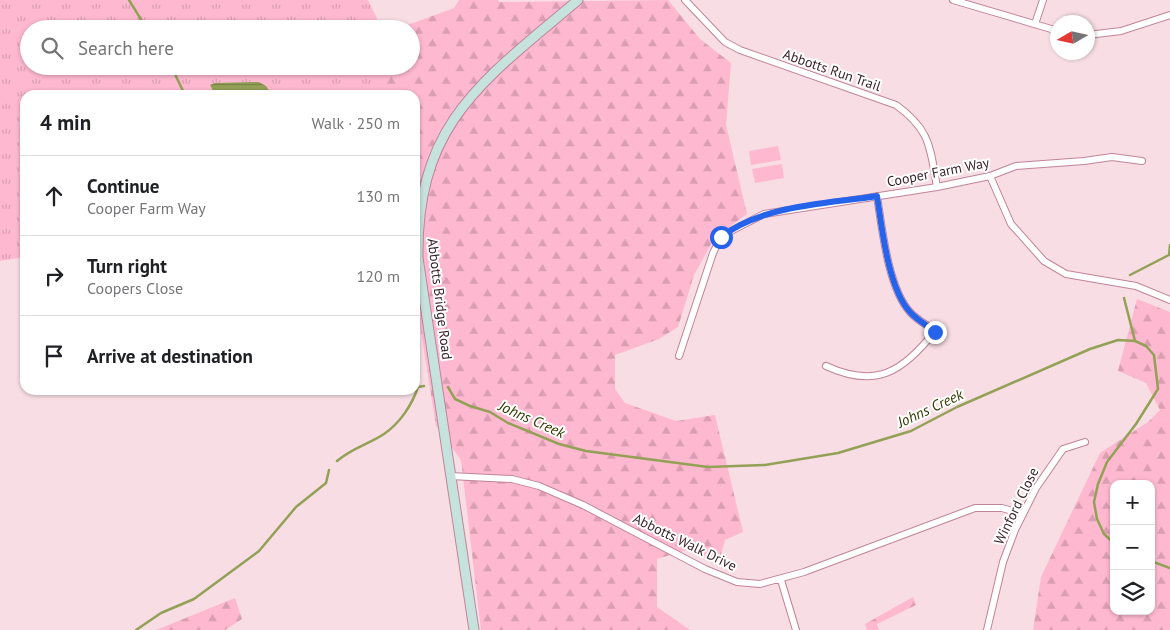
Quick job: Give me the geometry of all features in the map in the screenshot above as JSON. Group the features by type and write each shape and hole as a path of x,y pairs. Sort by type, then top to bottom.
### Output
{"main road":[{"name":"Abbotts Bridge Road","path":"420,215 428,170 454,117 472,94 578,0"},
{"name":"Abbotts Bridge Road","path":"420,272 474,630"}],"street":[{"name":"Abbotts Run Trail","path":"685,0 724,42 740,50 896,105 913,117 929,142 937,187"},
{"path":"953,0 1050,29"},
{"path":"1035,24 1043,0"},
{"path":"1095,34 1121,31 1170,15"},
{"name":"Cooper Farm Way","path":"679,356 713,253 721,237 737,226 764,214 937,187 990,176 1016,166 1040,162 1084,161 1112,157 1142,162"},
{"path":"990,176 1010,224 1044,261 1066,274 1136,286 1170,300"},
{"path":"826,366 856,376 883,376 899,368 911,358 935,332 910,312 894,282 884,242 877,196"},
{"name":"Winford Close","path":"987,630 1003,562 1036,488 1063,449 1085,442"},
{"name":"Abbotts Walk Drive","path":"450,476 512,479 539,486 583,505 706,569 737,582 760,584 781,580 975,508 1002,508 1023,514"},
{"path":"781,580 796,630"}],"green space":[{"path":"0,0 368,0 378,20 20,20 20,75 384,75 384,90 20,90 20,258 0,261"},
{"path":"459,0 498,0 499,2 668,0 700,39 731,63 726,125 747,214 715,237 694,275 678,327 659,339 615,355 615,389 625,403 676,421 715,415 743,532 725,540 718,565 687,550 657,559 657,607 690,630 481,630 461,460 436,426 420,325 420,90 384,90 384,75 420,75 420,20 454,8"},
{"path":"778,146 781,160 751,165 749,151"},
{"path":"782,164 784,178 755,183 752,169"},
{"path":"1137,299 1170,312 1170,630 1033,630 1041,577 1100,453 1148,422 1160,410 1146,383 1118,371"},
{"path":"913,597 916,605 877,624 879,630 867,630 865,624"},
{"path":"235,598 242,619 225,630 156,630"}],"shaded area":[{"path":"259,82 269,90 212,90 210,85 215,83"}],"waterway":[{"name":"Johns Creek","path":"129,0 141,20"},
{"name":"Johns Creek","path":"175,75 183,90"},
{"path":"1130,275 1169,255 1170,245"},
{"path":"1124,298 1135,341"},
{"name":"Johns Creek","path":"448,387 455,399 470,406 490,412 508,423 559,444 586,451 708,467 765,465 838,453 911,431 957,407 1090,349 1118,340 1135,341 1146,346 1154,355 1158,389 1136,424 1107,462 1098,484 1094,502 1097,519 1104,534 1110,539"},
{"name":"Johns Creek","path":"420,387 424,386"},
{"path":"337,461 390,430 405,413 414,395"},
{"path":"136,630 161,613 194,599 259,551 296,507 326,483 329,470"},
{"name":"Johns Creek","path":"1155,562 1170,568"}],"route":[{"path":"721,237 737,226 764,214 877,196 884,242 894,282 910,312 935,332"}]}
